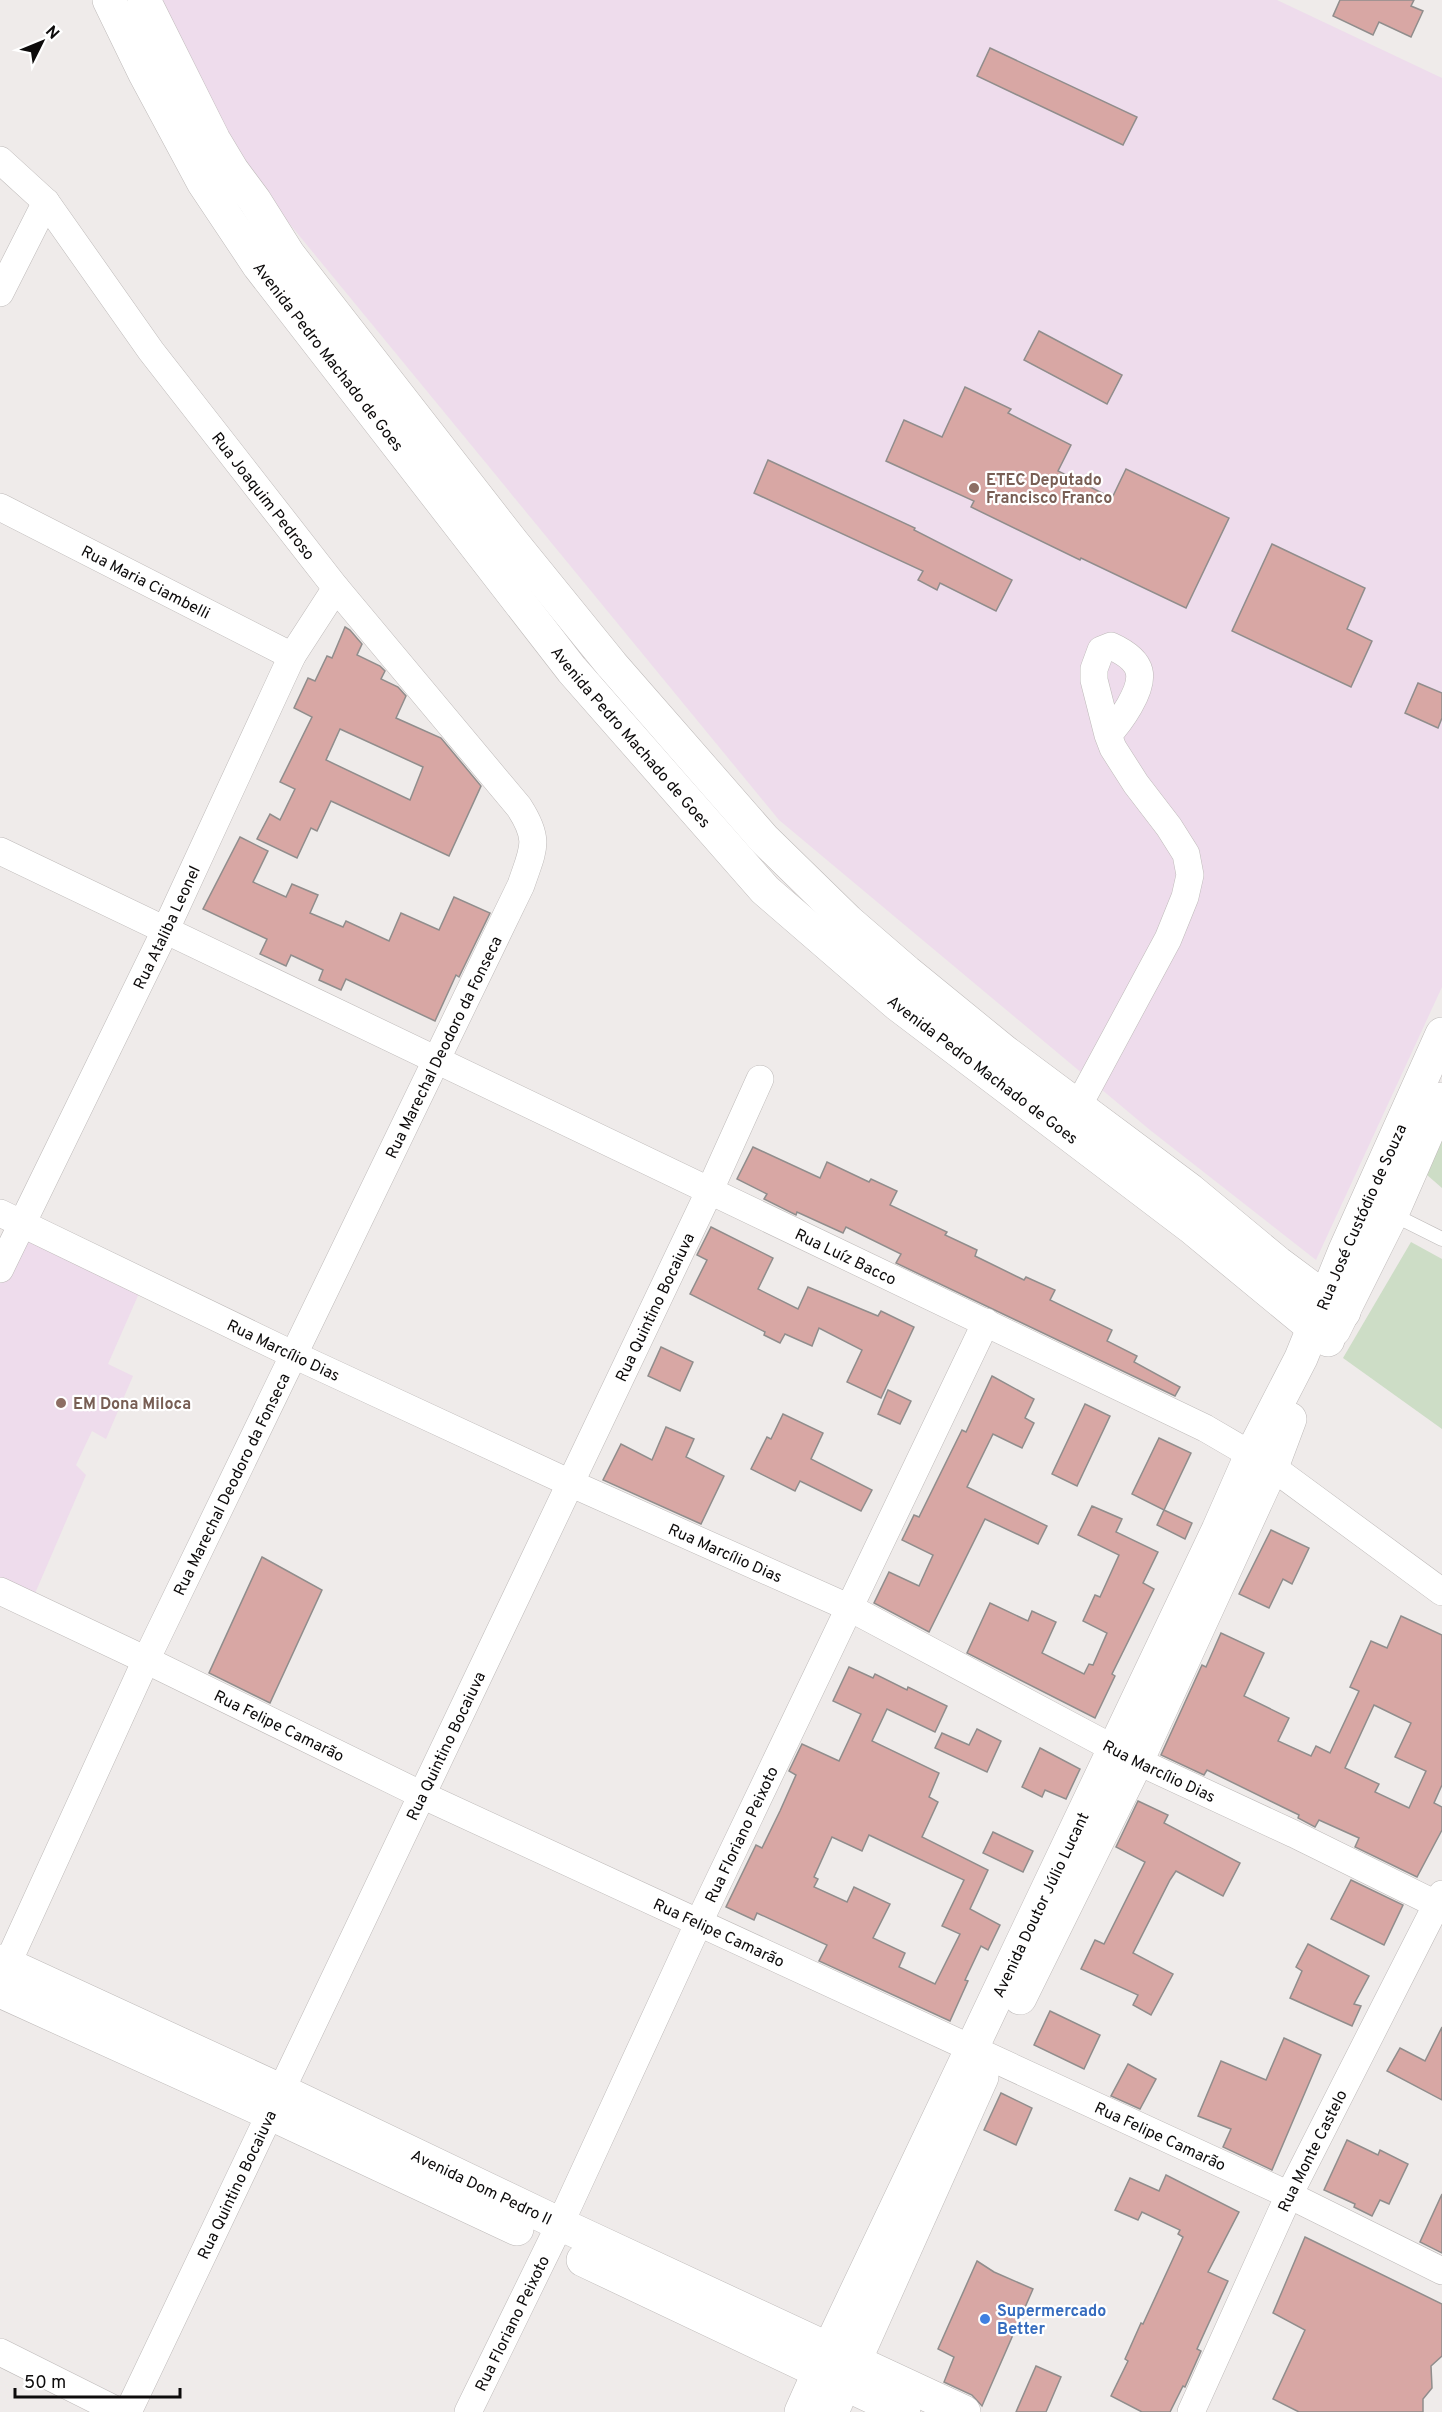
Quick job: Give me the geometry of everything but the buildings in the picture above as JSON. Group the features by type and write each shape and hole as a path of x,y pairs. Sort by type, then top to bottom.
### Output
{"street":[{"name":"Avenida Pedro Machado de Goes","path":"109,0 145,74 203,182 266,275 572,670 765,890 897,1004 1191,1227 1328,1320"},
{"name":"Avenida Pedro Machado de Goes","path":"144,0 220,150 289,255 506,534 612,664 764,838 816,891 907,972 1077,1108 1190,1190 1328,1320"},
{"name":"Rua Joaquim Pedroso","path":"1,161 46,202 151,351 336,588 519,807 531,825"},
{"path":"0,293 46,202"},
{"name":"Rua Maria Ciambelli","path":"0,507 292,656"},
{"name":"Rua Ataliba Leonel","path":"0,1269 11,1218 165,931 292,656 336,588"},
{"path":"1077,1108 1168,939 1185,897 1190,875 1186,854 1170,827 1136,784 1113,748 1108,735"},
{"name":"Rua Marechal Deodoro da Fonseca","path":"2,1974 146,1660 521,885 532,852 534,837 531,825"},
{"name":"Rua Luíz Bacco","path":"0,851 1205,1428 1262,1461 1442,1592"},
{"name":"Rua José Custódio de Souza","path":"1380,1208 1442,1034"},
{"name":"Rua Quintino Bocaiuva","path":"128,2412 710,1192 760,1079"},
{"name":"Rua José Custódio de Souza","path":"1287,1403 1380,1208 1442,1100"},
{"name":"Rua Marcílio Dias","path":"11,1218 294,1355 570,1483 850,1608 1125,1755 1440,1902"},
{"name":"Rua Floriano Peixoto","path":"468,2412 986,1322"},
{"name":"Avenida Doutor Júlio Lucant","path":"801,2412 836,2376 982,2052 1125,1755 1287,1403"},
{"name":"Rua Felipe Camarão","path":"0,1591 422,1795 1289,2195 1442,2271"},
{"name":"Rua Monte Castelo","path":"1191,2412 1289,2195 1440,1902"},
{"name":"Avenida Dom Pedro II","path":"2,1974 554,2234 904,2412"},
{"path":"0,2352 120,2412"},
{"name":"Avenida Dom Pedro II","path":"836,2376 964,2412"}],"lane":[{"path":"1380,1208 1442,1239"}],"shaded area":[{"name":"ETEC Deputado Francisco Franco","path":"161,0 1277,0 1442,78 1442,987 1316,1260 1150,1130 779,820 233,155"},
{"name":"EM Dona Miloca","path":"22,1222 144,1282 108,1364 133,1376 106,1439 92,1431 76,1465 86,1475 30,1605 0,1590 0,1271"}],"green space":[{"path":"1442,1124 1442,1188 1419,1168"},
{"path":"1411,1242 1442,1259 1442,1429 1343,1358"}],"place":[{"name":"ETEC Deputado Francisco Franco","path":"974,488"},
{"name":"EM Dona Miloca","path":"61,1403"},
{"name":"Supermercado Better","path":"985,2319"}]}
